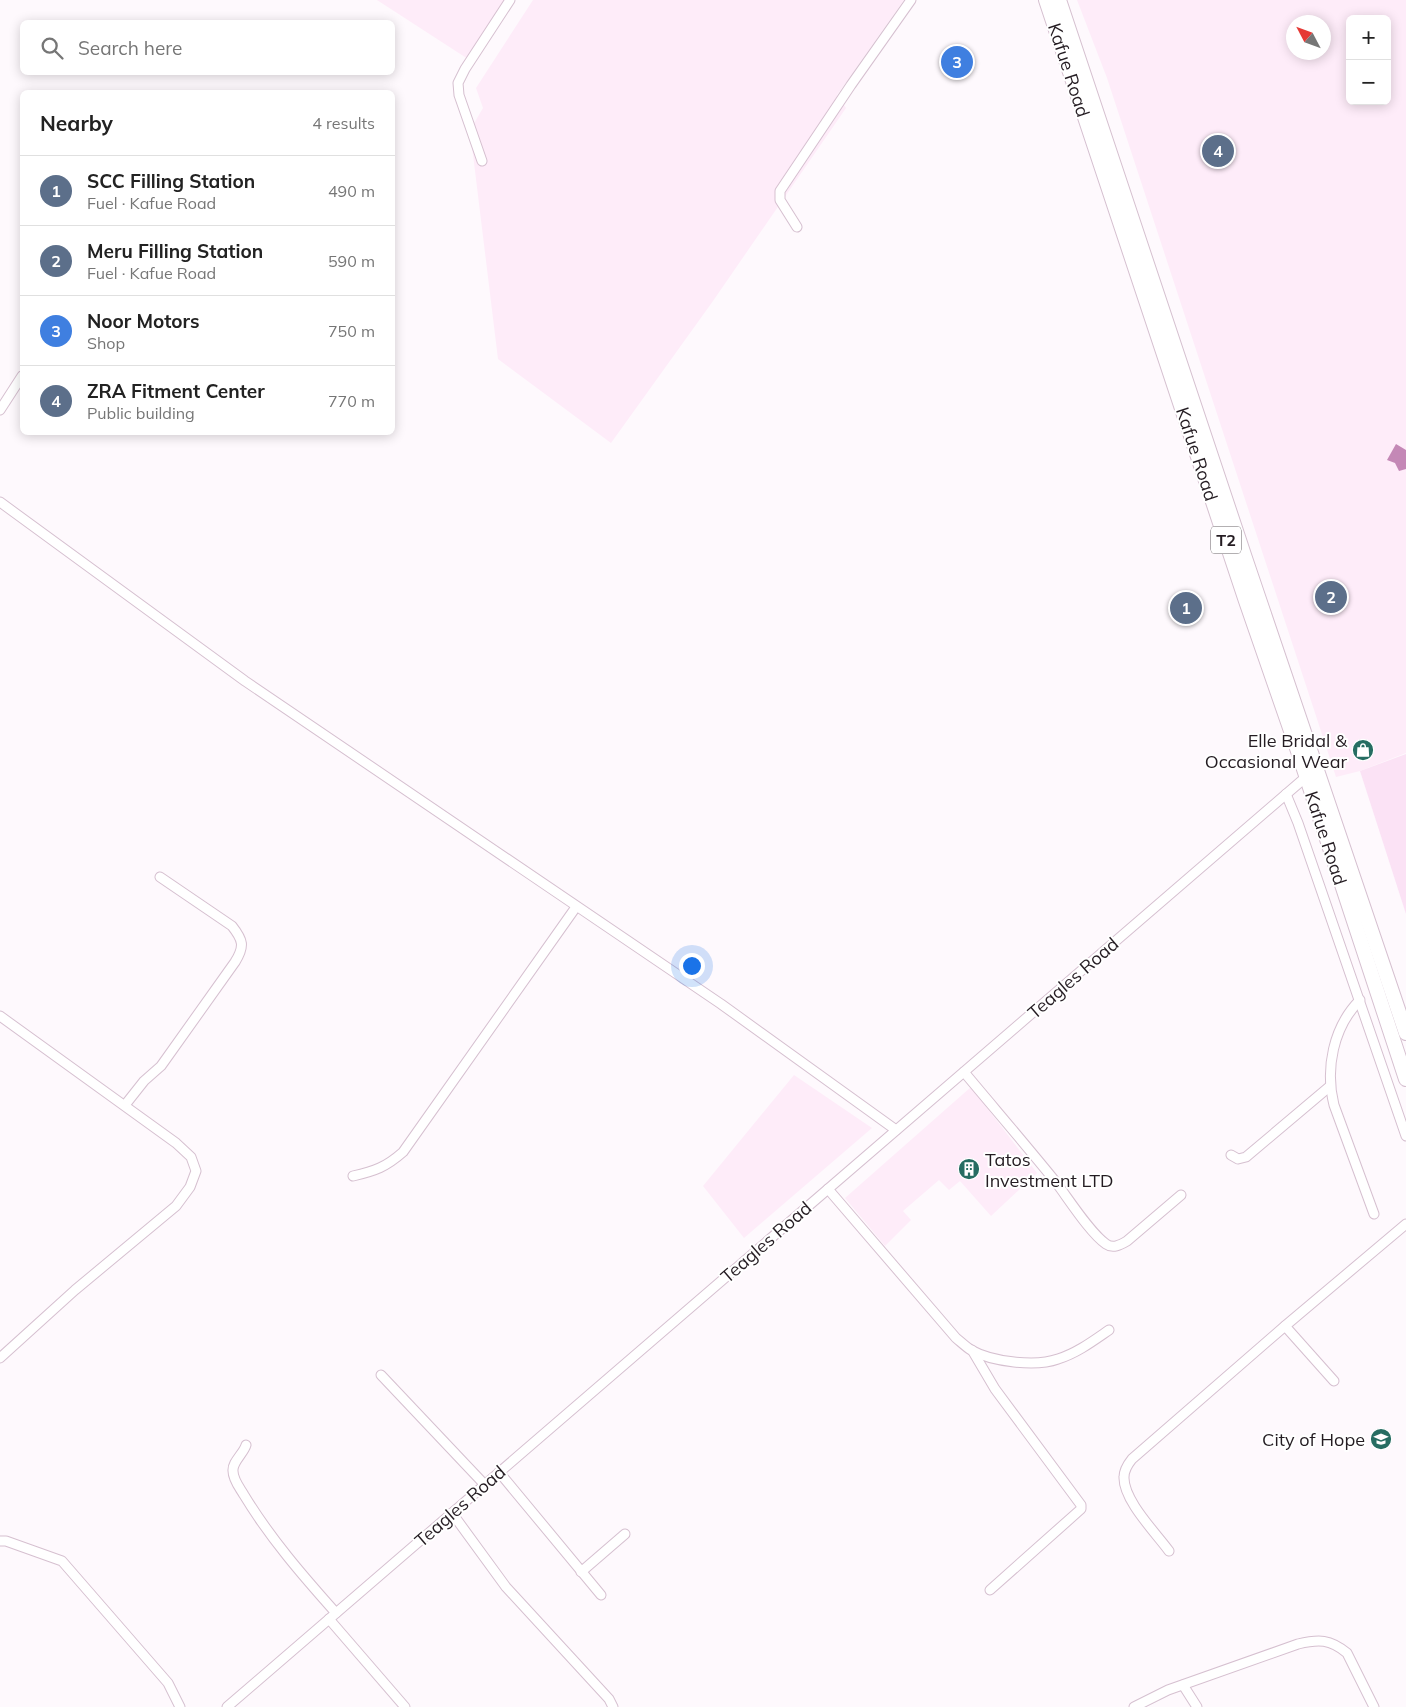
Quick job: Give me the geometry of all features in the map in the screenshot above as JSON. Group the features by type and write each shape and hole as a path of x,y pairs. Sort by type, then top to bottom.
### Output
{"main road":[{"name":"Kafue Road","path":"1046,0 1406,1079"},
{"name":"Kafue Road","path":"1059,0 1406,1033"}],"street":[{"path":"482,161 459,95 458,83 465,69 510,0"},
{"path":"797,227 780,200 780,191 911,0"},
{"path":"0,410 20,379"},
{"path":"0,502 245,681 721,1004 896,1130"},
{"name":"Teagles Road","path":"227,1707 1306,777"},
{"path":"1286,794 1298,823 1406,1136"},
{"path":"125,1105 144,1081 161,1066 235,962 240,953 242,942 232,926 160,877"},
{"path":"354,1176 378,1170 403,1152 576,907"},
{"path":"1360,1000 1346,1016 1336,1041 1332,1056 1330,1087 1334,1105 1374,1214"},
{"path":"0,1016 125,1105 176,1144 191,1158 196,1171 190,1188 176,1206 75,1290 0,1358"},
{"path":"964,1072 1095,1233 1107,1244 1120,1246 1181,1195"},
{"path":"1231,1155 1238,1159 1246,1157 1330,1087"},
{"path":"828,1189 956,1338 972,1350 998,1360 1032,1363 1057,1360 1078,1351 1109,1330"},
{"path":"1169,1551 1134,1504 1126,1490 1124,1477 1126,1467 1132,1459 1285,1326 1406,1224"},
{"path":"1285,1326 1334,1381"},
{"path":"972,1350 995,1389 1082,1505 1081,1509 990,1590"},
{"path":"381,1375 484,1485"},
{"path":"246,1445 245,1450 233,1467 233,1472 236,1481 255,1514 332,1616 405,1707"},
{"path":"499,1472 601,1595"},
{"path":"452,1513 506,1587 609,1699 613,1707"},
{"path":"581,1572 625,1534"},
{"path":"0,1541 6,1540 62,1561 168,1683 180,1707"},
{"path":"1134,1707 1168,1690 1298,1644 1316,1640 1329,1642 1340,1647 1347,1654 1374,1707"},
{"path":"1183,1685 1197,1707"}],"shaded area":[{"path":"377,0 506,0 468,59"},
{"path":"533,0 904,0 837,95 846,108 713,301 611,443 498,359 470,130 483,108 476,88"},
{"path":"1077,0 1406,0 1406,753 1360,771 1336,777 1107,78"},
{"path":"1396,444 1406,450 1406,469 1399,471 1395,463 1387,460"},
{"path":"1406,754 1406,914 1360,771"},
{"path":"794,1075 872,1128 744,1238 703,1186"},
{"name":"Tatos Investment LTD","path":"971,1087 1037,1173 991,1216 960,1181 949,1190 939,1180 903,1211 911,1220 885,1246 845,1198"}],"place":[{"name":"Noor Motors","path":"957,62"},
{"name":"ZRA Fitment Center","path":"1218,151"},
{"name":"Meru Filling Station","path":"1331,597"},
{"name":"SCC Filling Station","path":"1186,608"},
{"name":"Elle Bridal & Occasional Wear","path":"1363,750"},
{"name":"Tatos Investment LTD","path":"969,1169"},
{"name":"City of Hope","path":"1381,1439"}]}
